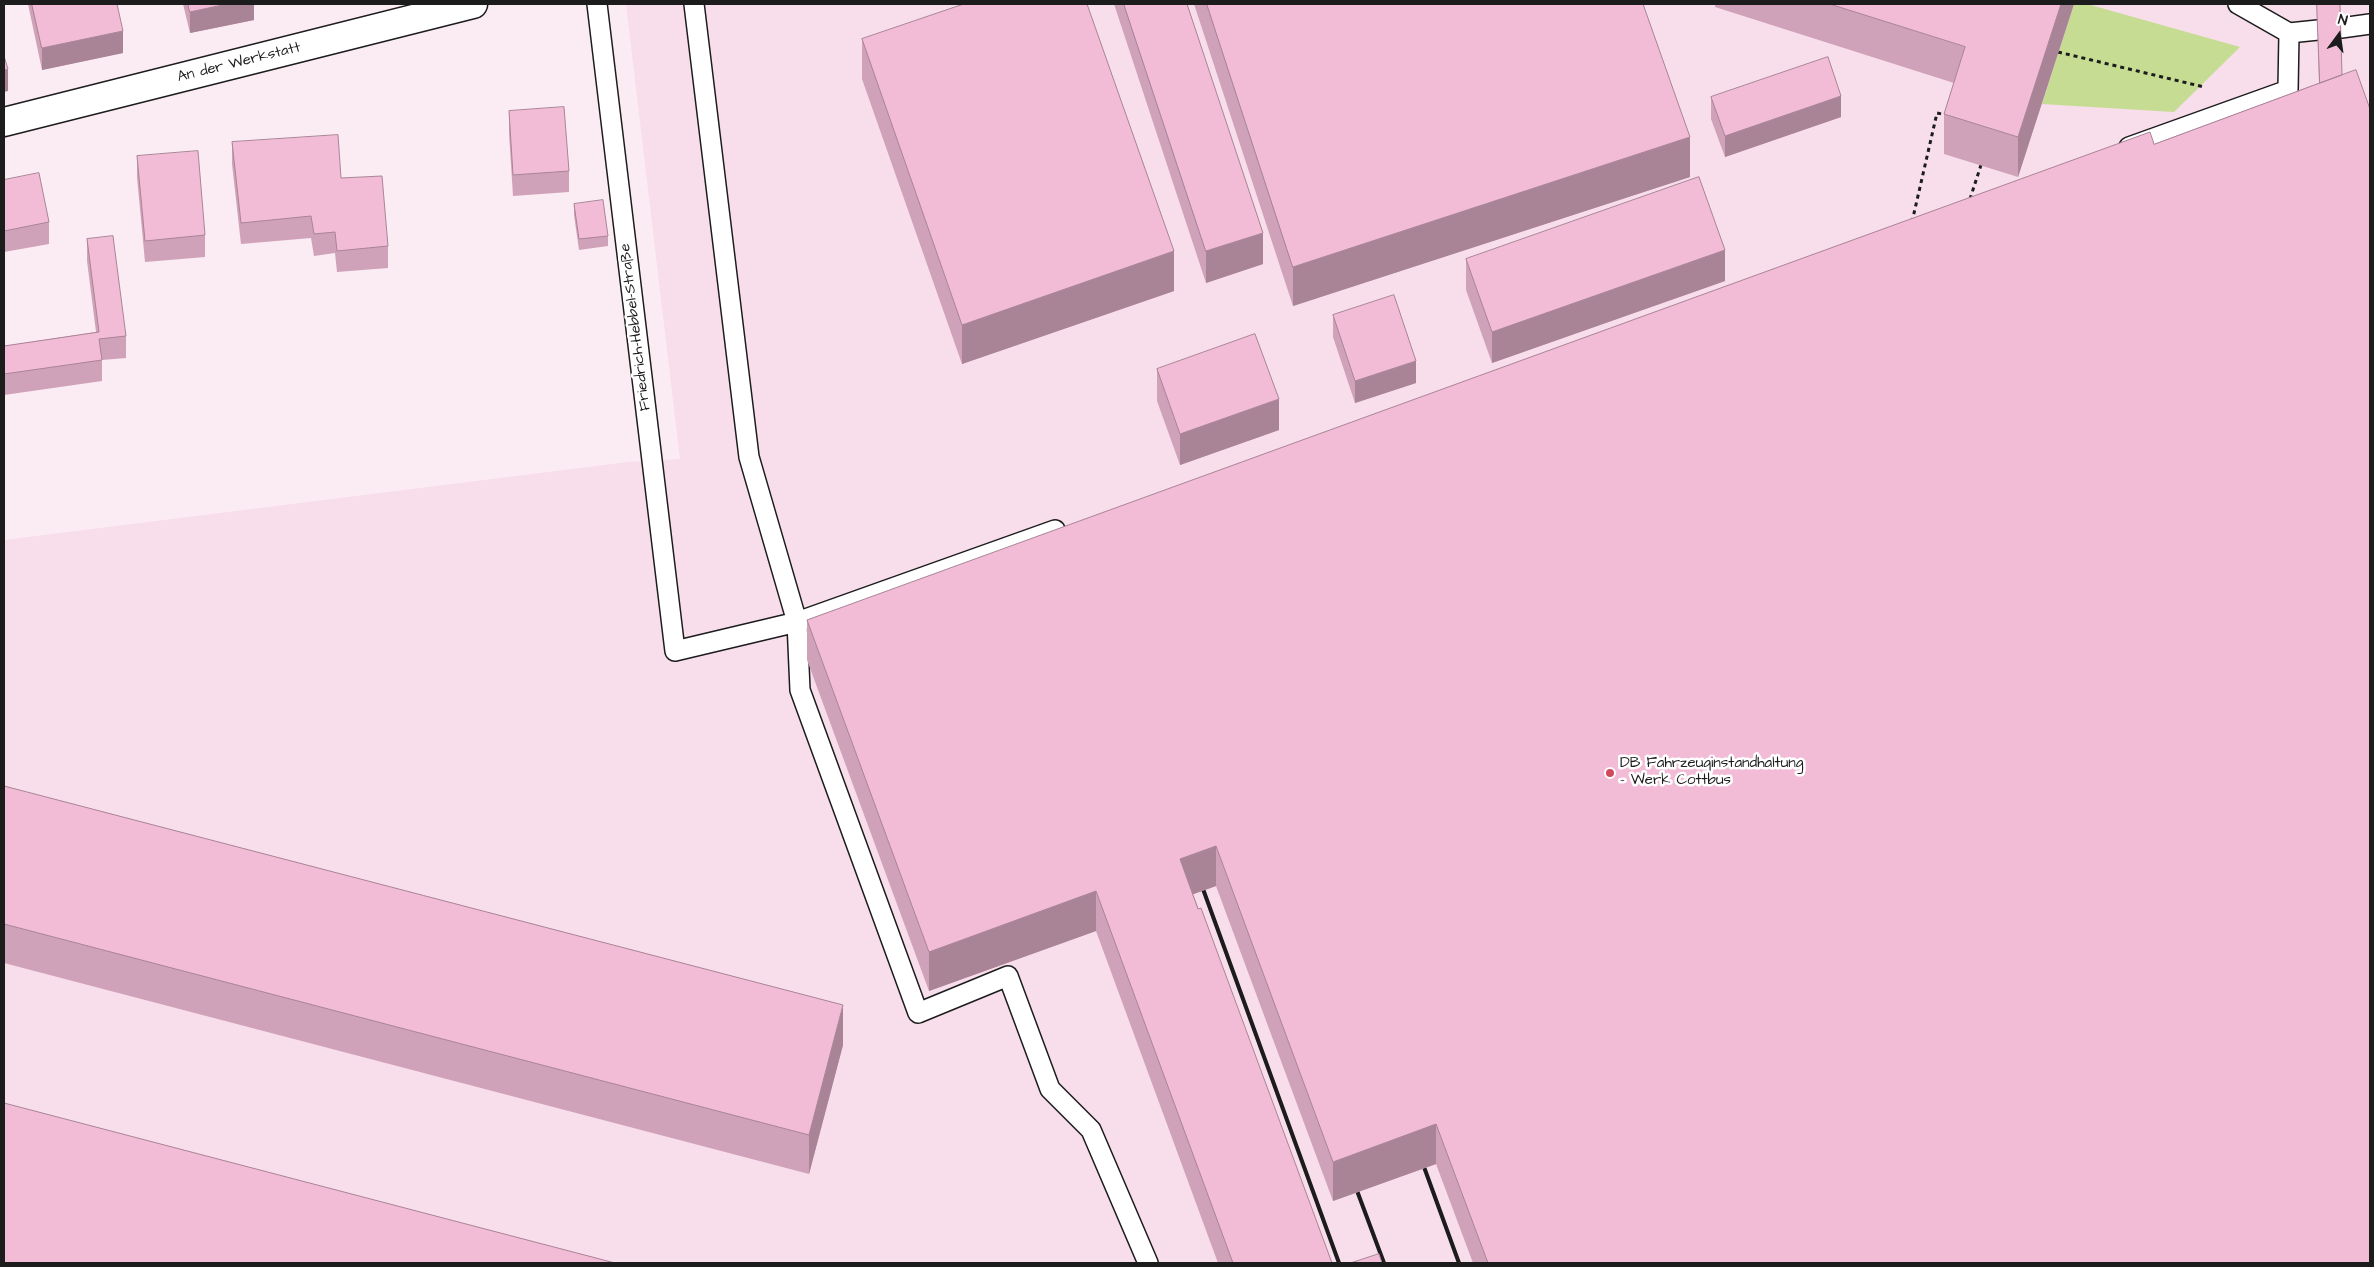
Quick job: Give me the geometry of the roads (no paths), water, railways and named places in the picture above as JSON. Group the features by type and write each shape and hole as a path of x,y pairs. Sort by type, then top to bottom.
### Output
{"street":[{"name":"An der Werkstatt","path":"4,122 473,4"}],"lane":[{"name":"Friedrich-Hebbel-Straße","path":"597,4 675,651 797,622"},
{"path":"694,4 748,457 797,622 800,690 918,1013 1008,976 1050,1089 1091,1130 1148,1263"},
{"path":"2248,6 2289,33 2318,30"},
{"path":"2341,28 2370,24"},
{"path":"2110,154 2296,91 2289,33"},
{"path":"797,622 1069,526"}],"railway":[{"path":"1199,878 1339,1263"},
{"path":"1420,1156 1459,1263"},
{"path":"1353,1180 1384,1263"}],"place":[{"name":"DB Fahrzeuginstandhaltung - Werk Cottbus","path":"1610,773"}]}
